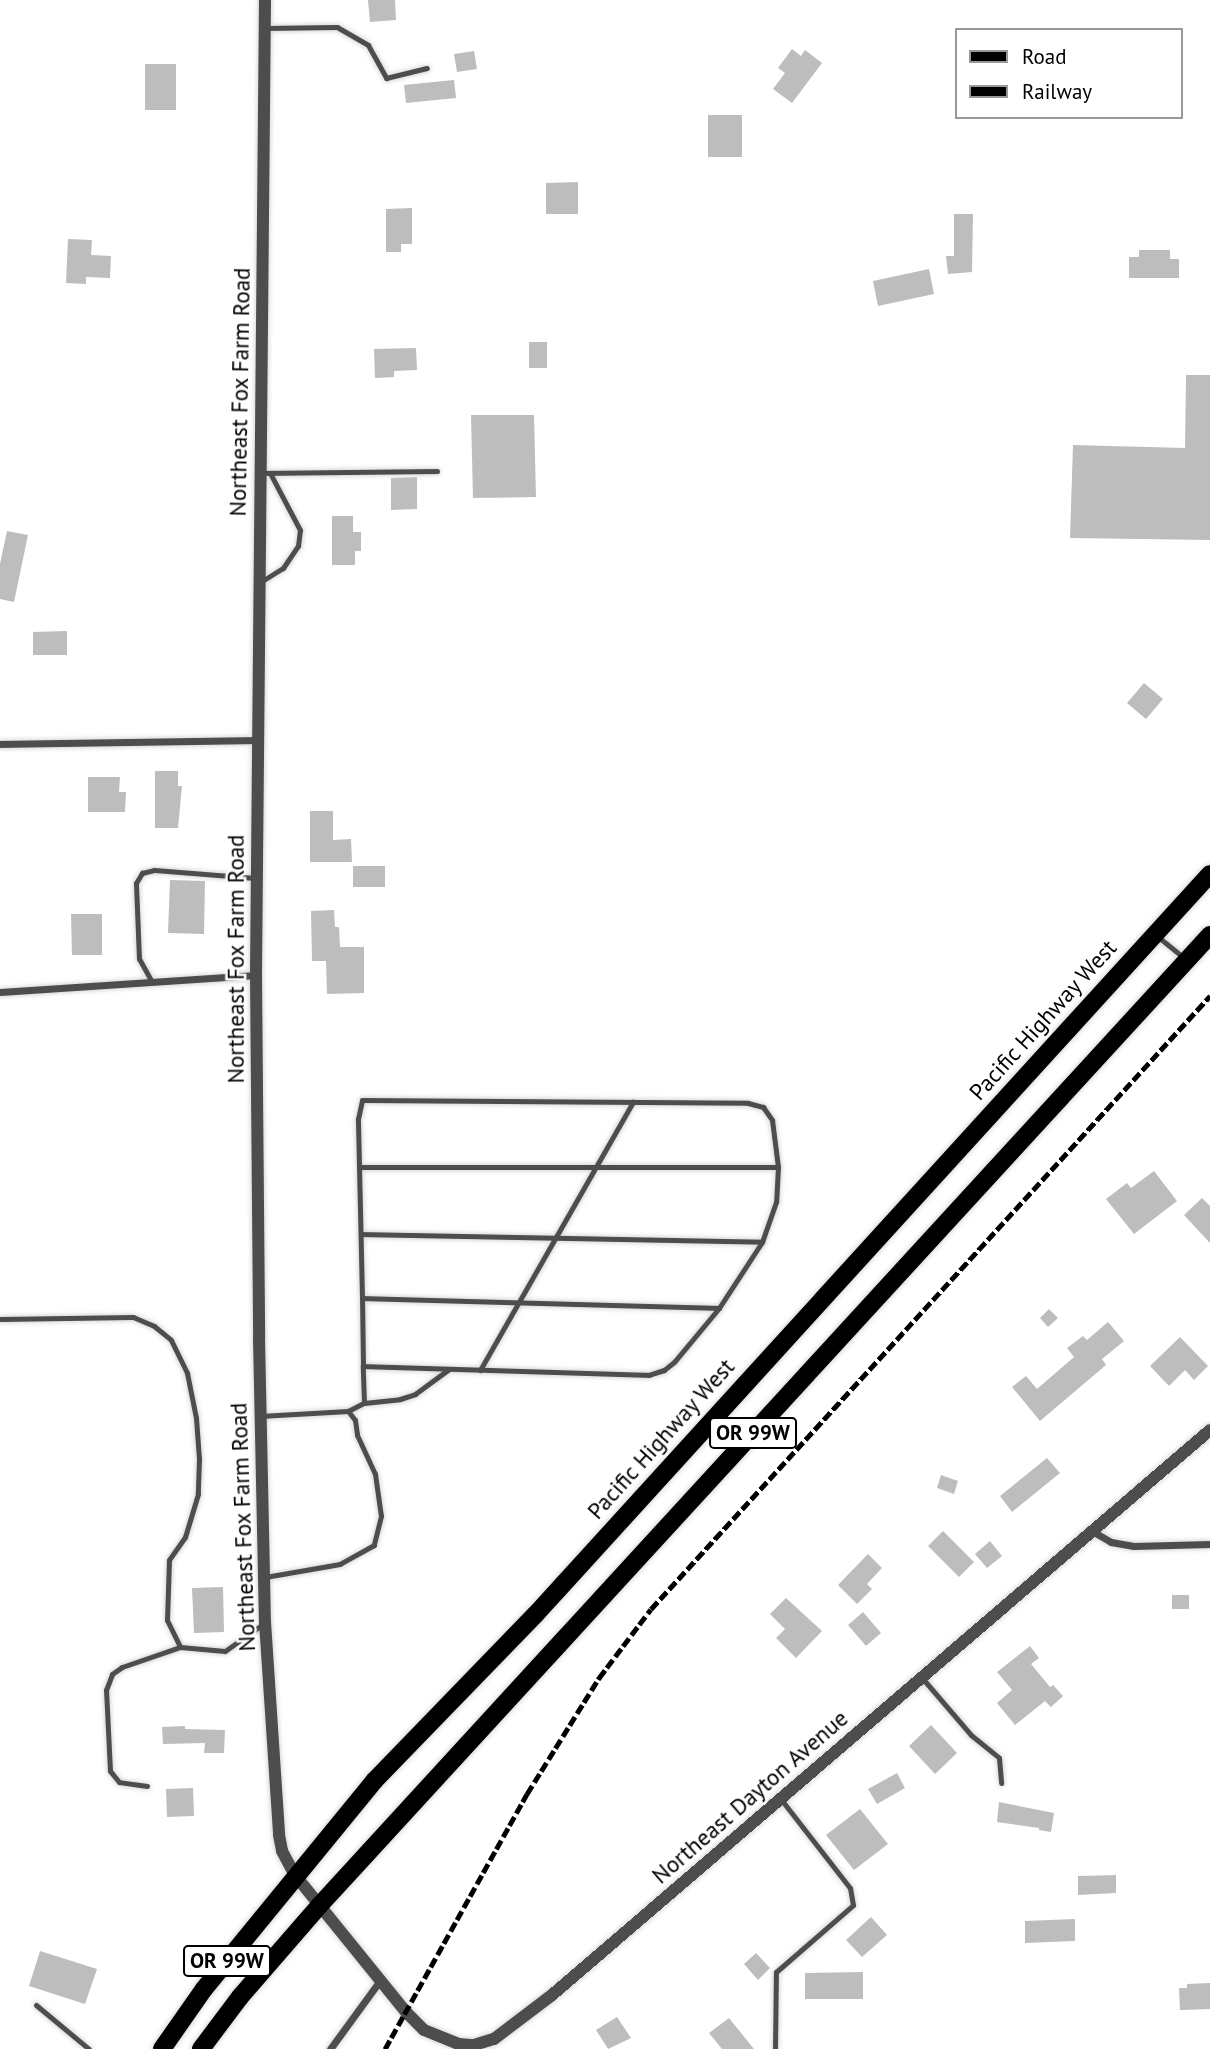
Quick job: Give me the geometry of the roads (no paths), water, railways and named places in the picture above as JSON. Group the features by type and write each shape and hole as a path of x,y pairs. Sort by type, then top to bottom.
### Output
{"main road":[{"name":"Pacific Highway West","path":"162,2049 204,1989 375,1780 535,1615 1210,874"},
{"name":"OR 99W","path":"201,2049 240,1997 319,1906 1210,935"}],"street":[{"name":"Northeast Fox Farm Road","path":"265,0 265,473 259,582 256,878 260,1416 265,1622 282,1851 295,1875 319,1906"},
{"path":"0,744 257,740"},
{"path":"0,992 256,975"},
{"name":"Northeast Dayton Avenue","path":"319,1906 424,2030 444,2040 474,2047 509,2030 1210,1430"},
{"path":"1091,1530 1111,1542 1134,1545 1210,1544"},
{"path":"330,2049 381,1979"}],"lane":[{"path":"265,28 337,27 368,45 386,78 427,68"},
{"path":"265,473 437,471"},
{"path":"259,582 283,568 298,546 300,530 265,473"},
{"path":"152,982 139,959 136,883 142,873 154,870 256,878"},
{"path":"1155,934 1186,961"},
{"path":"363,1366 649,1375 674,1362 719,1308 762,1242 776,1202 778,1167 772,1120 763,1107 748,1103 362,1100 358,1119 360,1234 362,1298 363,1366 364,1403"},
{"path":"480,1370 558,1238 633,1102"},
{"path":"359,1167 778,1167"},
{"path":"360,1234 762,1242"},
{"path":"362,1298 719,1308"},
{"path":"0,1319 133,1317 154,1326 171,1340 187,1373 196,1418 199,1459 198,1494 186,1536 169,1560 167,1620 180,1647"},
{"path":"260,1416 348,1412 364,1403 400,1399 415,1394 449,1369"},
{"path":"265,1577 340,1564 374,1545 382,1516 380,1496 375,1474 356,1435 355,1420 348,1412"},
{"path":"147,1786 119,1782 110,1771 106,1690 112,1674 122,1667 180,1647 225,1651 265,1622"},
{"path":"921,1676 971,1735 999,1758 1001,1783"},
{"path":"775,2049 776,1972 853,1905 850,1888 780,1798"},
{"path":"36,2005 89,2049"}],"railway":[{"path":"385,2049 527,1794 599,1678 651,1609 1210,996"}]}
